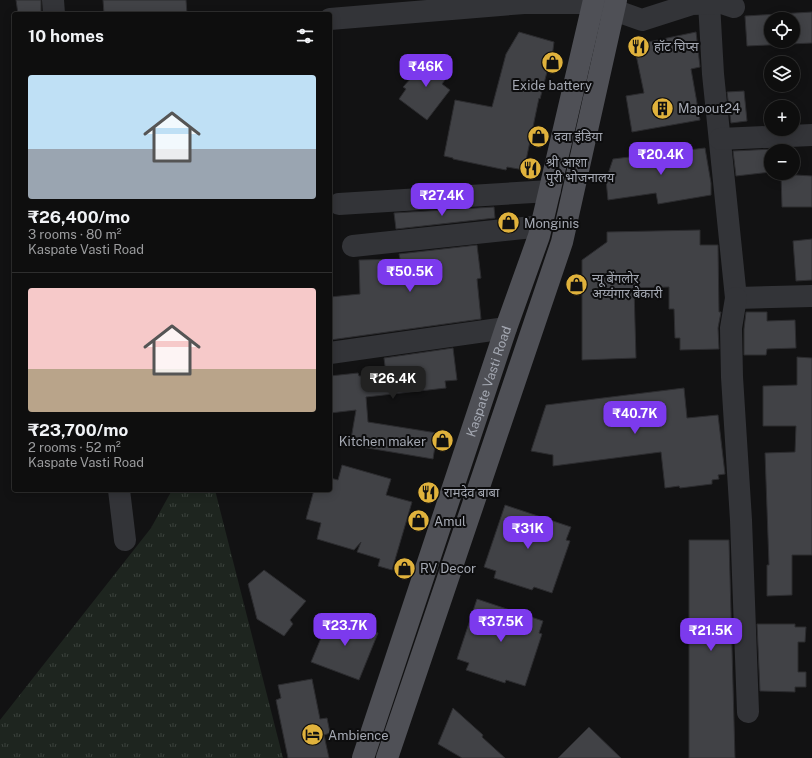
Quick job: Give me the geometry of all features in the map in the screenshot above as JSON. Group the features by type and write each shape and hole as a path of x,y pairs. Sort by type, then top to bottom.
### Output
{"main road":[{"name":"Kaspate Vasti Road","path":"363,758 506,328 542,226 594,1"},
{"name":"Kaspate Vasti Road","path":"387,758 562,242 615,5"}],"street":[{"path":"53,0 54,12"},
{"path":"332,19 524,3 594,1 615,5 642,20 692,4 722,3 734,7"},
{"path":"709,3 713,74 736,298 731,328 732,378 741,520 748,712"},
{"path":"720,139 812,134"},
{"path":"339,204 550,191"},
{"path":"353,246 542,226"},
{"path":"736,298 812,296"},
{"path":"332,353 506,328"},
{"path":"119,492 125,540"}],"green space":[{"path":"171,492 216,492 283,758 0,758 0,720 151,528"}],"building":[{"path":"16,0 41,0 41,12 18,12"},
{"path":"103,0 186,0 187,12 104,12"},
{"path":"812,12 812,43 800,44 800,13"},
{"path":"764,15 764,45 747,46 745,16"},
{"path":"519,32 554,42 551,65 549,64 540,99 539,98 524,170 507,167 506,170 444,156 455,100 492,107 506,54"},
{"path":"696,32 700,67 691,69 700,120 632,132 626,96 644,93 634,45"},
{"path":"426,55 450,73 442,84 450,90 427,120 399,99 406,89 403,87 412,77 410,76"},
{"path":"744,91 747,121 731,123 727,92"},
{"path":"705,148 711,183 711,195 658,204 656,193 608,200 606,180 613,159"},
{"path":"764,149 764,173 736,176 733,151"},
{"path":"800,175 812,176 812,207 782,207 781,180 800,180"},
{"path":"494,207 495,218 396,229 394,213"},
{"path":"700,230 700,245 718,245 719,312 721,312 718,328 719,349 680,350 680,338 675,338 674,309 669,309 669,287 634,288 636,358 582,360 582,260 607,242 607,232"},
{"path":"812,239 812,280 796,281 793,241"},
{"path":"477,245 481,278 477,279 481,319 332,340 332,297 360,294 359,260 400,259 399,254"},
{"path":"746,312 767,312 767,321 795,320 796,348 767,349 766,355 744,355 744,329"},
{"path":"453,348 457,380 445,381 446,388 366,397 368,422 437,433 433,459 350,445 356,410 332,413 332,376 358,373 359,376 386,374 384,358"},
{"path":"797,357 812,358 812,555 792,555 792,595 767,596 767,565 769,565 765,453 795,452 796,426 763,426 763,386 797,385"},
{"path":"684,388 687,418 718,415 725,474 718,475 719,479 712,480 712,484 680,488 679,486 665,488 661,452 553,466 553,455 531,451 546,405"},
{"path":"342,465 391,479 386,495 412,502 392,570 378,566 380,559 357,552 361,542 354,550 317,539 321,523 306,519 313,492 332,492 332,478 338,480"},
{"path":"505,505 571,527 566,540 570,541 552,593 534,587 532,590 494,578 496,571 484,567"},
{"path":"689,540 729,540 735,758 689,758"},
{"path":"264,570 306,601 290,620 293,624 284,636 257,619 248,584"},
{"path":"477,599 543,621 539,633 542,634 525,686 506,680 505,683 466,670 469,663 457,659"},
{"path":"331,614 351,622 353,619 369,626 368,629 378,633 359,680 311,662"},
{"path":"757,624 795,624 795,627 806,627 805,642 798,642 798,672 806,672 806,687 795,687 795,692 760,691"},
{"path":"312,679 320,719 327,718 330,733 324,735 329,758 288,758 276,700 281,698 278,685"},
{"path":"453,708 483,735 482,737 505,758 462,758 438,744"},
{"path":"589,727 621,758 558,758"}],"place":[{"name":"हॉट चिप्स","path":"639,46"},
{"name":"Exide battery","path":"552,63"},
{"name":"Mapout24","path":"663,108"},
{"name":"दवा इंडिया","path":"538,136"},
{"name":"श्री आशा पुरी भोजनालय","path":"530,169"},
{"name":"Monginis","path":"508,223"},
{"name":"न्यू बेंगलोर अय्यंगार बेकारी","path":"577,285"},
{"name":"Kitchen maker","path":"442,441"},
{"name":"रामदेव बाबा","path":"428,492"},
{"name":"Amul","path":"418,521"},
{"name":"RV Decor","path":"404,568"},
{"name":"Ambience","path":"313,735"}]}
